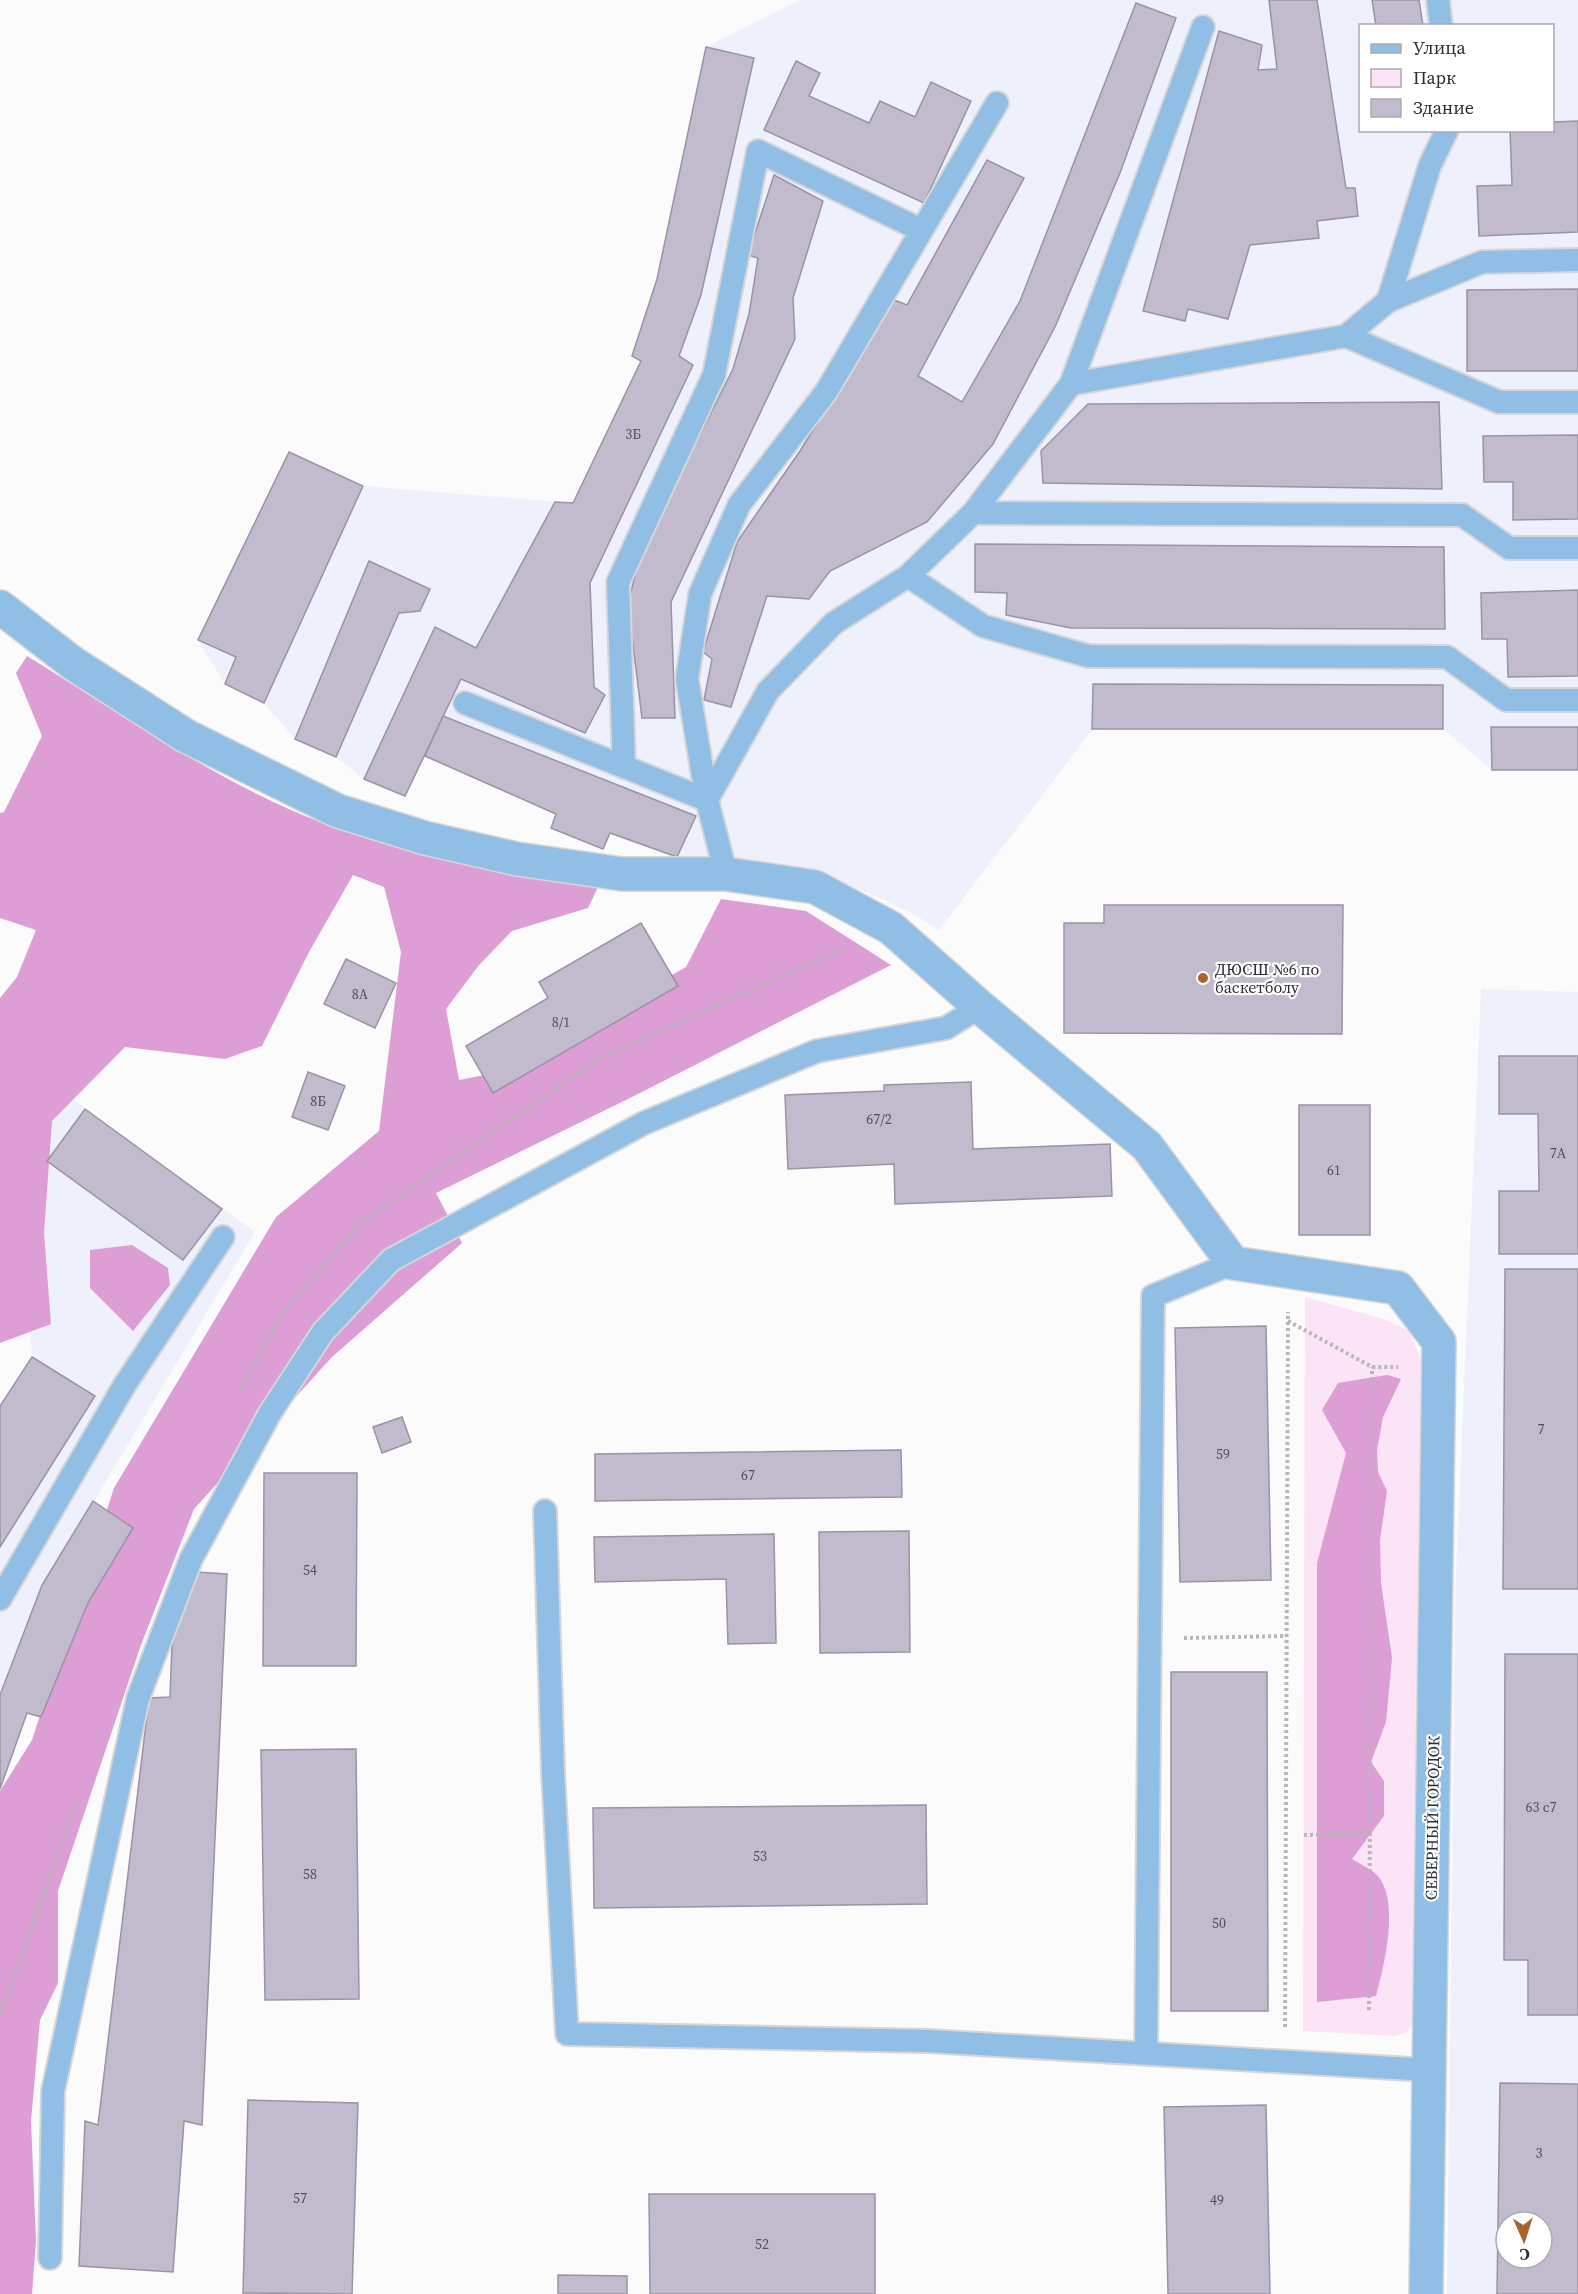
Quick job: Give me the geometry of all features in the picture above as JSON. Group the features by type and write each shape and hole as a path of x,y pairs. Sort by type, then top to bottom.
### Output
{"street":[{"path":"0,607 74,664 186,736 338,811 425,838 517,859 622,874 726,874 815,887 891,928 980,1007 1148,1146 1233,1263 1398,1288 1439,1355"},
{"name":"СЕВЕРНЫЙ ГОРОДОК","path":"1426,2294 1439,1355"}],"lane":[{"path":"1438,0 1441,24"},
{"path":"707,800 768,691 834,623 908,576 973,513 1071,384 1203,27"},
{"path":"726,874 707,800 687,679 700,594 739,505 826,392 996,103"},
{"path":"1388,301 1430,165 1446,132"},
{"path":"624,767 618,582 714,375 758,151 921,230"},
{"path":"1071,384 1346,336 1388,301 1482,262 1578,260"},
{"path":"1346,336 1499,402 1578,402"},
{"path":"973,513 1462,515 1509,548 1578,548"},
{"path":"908,576 983,626 1088,656 1447,657 1506,700 1578,700"},
{"path":"465,703 707,800"},
{"path":"50,2258 53,2091 138,1698 191,1559 270,1413 323,1332 391,1260 644,1124 817,1051 946,1028 980,1007"},
{"path":"0,1599 124,1386 223,1237"},
{"path":"1146,2053 1153,1296 1233,1263"},
{"path":"545,1511 552,1772 567,2034 928,2041 1428,2070"}],"path":[{"path":"236,1397 281,1315 360,1224 602,1058 891,928"},
{"path":"1285,2061 1288,1271"},
{"path":"1288,1321 1372,1367 1439,1355"},
{"path":"1369,2010 1372,1367"},
{"path":"1150,1638 1286,1636"},
{"path":"0,2015 80,1794"},
{"path":"1304,1835 1369,1834"}],"shaded area":[{"path":"800,0 1578,0 1578,770 1492,770 1443,729 1093,729 939,930 912,913 822,873 677,857 610,833 603,849 551,828 556,814 425,756 405,796 364,779 336,757 295,739 264,703 225,684 198,640 289,452 363,486 573,503 641,361 632,356 657,279 706,47"},
{"path":"27,656 212,770 250,791 328,825 428,855 496,869 599,885 588,908 512,931 479,965 446,1009 459,1080 504,1071 686,967 721,899 806,911 891,965 636,1095 436,1193 462,1243 332,1357 194,1509 141,1645 58,1891 58,1983 40,2020 31,2121 36,2240 32,2294 0,2294 0,1791 32,1740 114,1488 276,1217 379,1131 401,952 384,887 353,875 309,952 262,1046 225,1059 125,1047 52,1121 44,1233 51,1324 0,1343 0,998 17,977 36,930 0,918 0,813 4,812 42,736 16,673"},
{"path":"1481,989 1578,992 1578,2294 1447,2294 1455,1600"},
{"path":"53,1085 255,1232 94,1501 41,1717 27,1713 0,1789 0,1406 32,1357 17,1136"},
{"path":"132,1245 168,1268 170,1285 133,1331 90,1288 90,1250"},
{"path":"1387,1375 1401,1379 1383,1417 1377,1450 1378,1472 1387,1491 1380,1540 1381,1583 1392,1658 1386,1722 1371,1762 1384,1781 1384,1816 1352,1859 1374,1872 1384,1885 1389,1916 1386,1951 1376,1996 1317,2002 1317,1563 1346,1453 1322,1410 1338,1383"}],"green space":[{"path":"1305,1297 1384,1319 1408,1330 1424,1365 1414,2023 1406,2033 1395,2036 1303,2031"}],"building":[{"path":"1269,0 1317,0 1346,188 1355,188 1358,216 1317,221 1319,238 1250,245 1228,319 1188,309 1185,321 1143,311 1219,31 1262,45 1258,70 1277,69"},
{"path":"1372,0 1419,0 1423,24 1376,24"},
{"path":"1136,3 1176,18 1120,173 1055,327 993,444 927,522 830,571 809,599 767,596 731,707 704,700 712,659 703,652 737,542 800,451 894,300 907,305 987,160 1024,178 918,376 962,402 1020,301"},
{"path":"706,47 754,58 701,295 679,356 693,365 590,583 594,687 605,695 585,733 461,679 405,796 364,779 435,627 476,648 555,502 573,503 641,361 632,356 657,279"},
{"path":"796,61 820,73 809,96 869,123 880,101 915,117 931,82 971,101 924,203 764,130"},
{"path":"1578,121 1578,232 1479,236 1477,186 1512,185 1510,132 1554,132 1554,122"},
{"path":"774,175 823,201 793,298 795,339 671,602 675,718 642,718 628,604 640,554 733,369 749,314 758,258 748,255"},
{"path":"1578,289 1578,371 1467,371 1467,290"},
{"path":"1439,402 1442,489 1043,483 1041,451 1088,404"},
{"path":"1578,435 1578,519 1513,520 1513,482 1484,482 1483,436"},
{"path":"289,452 363,486 264,703 225,684 236,657 198,640"},
{"path":"975,544 1444,547 1445,629 1071,628 1006,615 1007,593 975,592"},
{"path":"369,561 430,589 420,611 399,613 336,757 295,739"},
{"path":"1578,590 1578,676 1508,677 1507,639 1482,639 1481,593"},
{"path":"1093,684 1443,685 1443,729 1092,729"},
{"path":"443,716 696,816 677,857 610,833 603,849 551,828 556,814 425,756"},
{"path":"1491,727 1578,727 1578,770 1492,770"},
{"name":"ДЮСШ №6 по баскетболу","path":"1104,905 1343,905 1342,1034 1064,1033 1064,923 1104,923"},
{"path":"641,923 678,986 493,1093 466,1046 548,998 539,982"},
{"path":"346,959 396,983 375,1028 324,1004"},
{"path":"1499,1056 1578,1056 1578,1254 1499,1254 1499,1191 1539,1191 1538,1114 1499,1114"},
{"path":"308,1072 345,1086 328,1130 292,1117"},
{"path":"971,1082 973,1149 1110,1144 1112,1196 895,1204 894,1164 788,1169 785,1095 884,1091 884,1085"},
{"path":"1299,1105 1370,1105 1370,1235 1299,1235"},
{"path":"85,1109 222,1209 183,1260 47,1161"},
{"path":"1505,1269 1578,1269 1578,1589 1503,1589"},
{"path":"1266,1326 1271,1580 1180,1582 1175,1328"},
{"path":"32,1357 95,1396 0,1547 0,1406"},
{"path":"402,1417 411,1442 382,1453 373,1427"},
{"path":"901,1450 902,1497 595,1501 595,1454"},
{"path":"264,1473 357,1473 356,1666 263,1666"},
{"path":"93,1501 133,1528 88,1603 41,1717 27,1713 0,1789 0,1695 42,1585"},
{"path":"909,1531 910,1652 820,1653 819,1532"},
{"path":"774,1534 776,1643 728,1644 726,1579 595,1582 594,1537"},
{"path":"196,1572 227,1574 202,2125 184,2121 173,2272 79,2266 85,2121 98,2125 149,1698 170,1697 172,1643"},
{"path":"1505,1654 1578,1654 1578,2015 1528,2015 1528,1960 1504,1960"},
{"path":"1171,1672 1267,1672 1268,2011 1171,2011"},
{"path":"356,1749 359,1999 265,2000 261,1750"},
{"path":"926,1805 927,1904 594,1908 593,1808"},
{"path":"1500,2083 1578,2084 1578,2294 1497,2294 1497,2270 1554,2270 1554,2210 1498,2210"},
{"path":"248,2100 358,2103 352,2294 243,2293"},
{"path":"1266,2105 1270,2294 1168,2294 1164,2107"},
{"path":"649,2194 875,2194 875,2294 650,2294"},
{"path":"558,2275 627,2276 627,2294 558,2294"}],"place":[{"name":"ДЮСШ №6 по баскетболу","path":"1203,978"}]}
